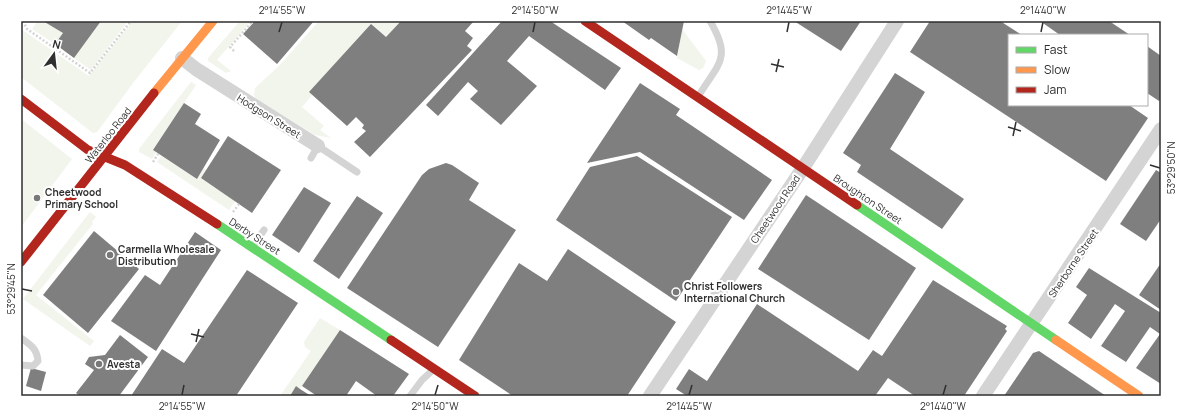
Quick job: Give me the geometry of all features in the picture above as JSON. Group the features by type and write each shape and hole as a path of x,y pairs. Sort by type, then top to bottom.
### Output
{"street":[{"name":"Waterloo Road","path":"21,262 213,21"},
{"name":"Broughton Street","path":"585,21 1139,396"},
{"name":"Cheetwood Road","path":"650,396 803,168 897,21"},
{"name":"Hodgson Street","path":"182,58 314,152"},
{"name":"Derby Street","path":"21,99 88,150 120,162 252,247 475,396"},
{"name":"Sherborne Street","path":"983,396 1161,129"}],"lane":[{"path":"698,97 721,61 723,54 721,41 710,21"},
{"name":"Hodgson Street","path":"314,152 357,172"},
{"path":"252,247 264,230"},
{"path":"21,338 34,348 37,353 38,361 33,366 21,365"},
{"path":"410,396 422,380 434,369"}],"path":[{"path":"23,21 27,29 90,74 131,21"},
{"path":"234,51 230,46 253,21"},
{"path":"151,165 158,154"},
{"path":"231,216 239,204"}],"shaded area":[{"path":"38,21 43,21 63,33 55,44 32,29"},
{"path":"101,21 128,21 91,70 74,58"},
{"path":"133,21 182,21 133,83 97,132 93,133 21,77 21,29 89,76"},
{"path":"240,21 251,21 217,60 231,71 226,73 208,61 208,58"},
{"path":"319,21 401,21 386,37 309,92 312,95 302,107 324,126 320,130 331,138 315,135 256,99 254,95 255,88 279,66"},
{"path":"682,29 706,61 703,68 699,70 677,58"},
{"path":"191,82 196,85 153,150 156,152 152,159 139,152 139,149"},
{"name":"Cheetwood Primary School","path":"21,119 72,159 21,227"},
{"path":"161,156 197,179 204,168 206,170 201,178 235,201 229,210 157,162"},
{"path":"90,212 96,217 92,222 93,224 36,295 94,341 90,346 23,299"},
{"path":"320,318 340,330 300,389 296,386 290,396 280,396 311,351 305,347 304,342"}],"building":[{"path":"43,21 101,21 74,58 55,44 63,33"},
{"path":"255,21 314,21 277,64 243,34"},
{"path":"401,21 474,21 465,31 473,38 467,46 472,50 370,157 354,142 366,131 362,128 364,125 356,117 347,126 309,92 371,24 386,37"},
{"path":"502,21 550,21 621,68 605,90 529,36 507,61 537,86 501,125 470,99 478,91 468,82 438,116 426,105"},
{"path":"622,21 684,21 677,56 651,38 649,40"},
{"path":"794,21 861,21 841,51"},
{"path":"930,21 1000,21 1020,34 1008,34 1008,106 1130,106 1148,118 1106,181 910,52"},
{"path":"1040,21 1109,21 1128,34 1059,34"},
{"path":"1148,47 1161,56 1161,98 1159,101 1148,94"},
{"path":"895,73 925,92 890,149 964,199 942,229 857,172 861,165 843,153"},
{"path":"640,83 680,109 676,115 772,180 744,220 640,152 587,163"},
{"path":"184,103 201,114 195,124 220,140 197,179 153,150"},
{"path":"228,136 281,170 252,213 201,178"},
{"path":"637,156 732,217 676,301 556,220 590,167"},
{"path":"446,163 452,165 479,183 469,200 516,230 438,347 347,288 422,175 429,169"},
{"path":"1156,170 1161,173 1161,219 1146,241 1120,224"},
{"path":"304,187 331,203 299,253 272,235"},
{"path":"806,195 916,268 869,340 758,269"},
{"path":"357,196 383,213 339,279 313,261"},
{"path":"94,231 139,269 88,333 43,295"},
{"path":"195,232 221,250 156,351 111,321 145,275 160,285"},
{"path":"568,249 676,322 627,396 513,396 459,360 519,263 547,281"},
{"path":"1161,263 1161,310 1139,295"},
{"path":"1089,268 1161,313 1161,384 1136,368 1160,334 1150,327 1126,362 1101,346 1125,311 1115,304 1091,339 1068,323 1087,295 1076,287"},
{"path":"247,270 298,303 236,396 131,396 162,349 184,363"},
{"path":"933,280 1007,326 1005,329 1007,331 964,396 915,396 888,378 875,396 687,396 676,389 689,369 707,381 757,304 858,371 873,350 882,356"},
{"path":"340,330 409,374 393,396 377,396 356,381 346,396 317,396 302,386"},
{"path":"120,335 148,357 119,396 80,396 76,393 94,370 85,364 89,357 105,355"},
{"path":"1039,351 1106,396 1004,396 1033,353"},
{"path":"31,368 46,372 41,391 26,386"},
{"path":"296,386 300,389 311,396 290,396"}],"traffic: fast":[{"path":"857,205 1056,340"},
{"path":"217,224 391,340"}],"traffic: slow":[{"path":"154,93 213,21"},
{"path":"1056,340 1139,396"}],"traffic: jam":[{"path":"585,21 857,205"},
{"path":"21,262 154,93"},
{"path":"21,99 88,150 125,165 217,224"},
{"path":"391,340 475,396"}],"place":[{"name":"Cheetwood Primary School","path":"37,198"},
{"name":"Carmella Wholesale Distribution","path":"110,255"},
{"name":"Christ Followers International Church","path":"676,292"},
{"name":"Avesta","path":"99,364"}]}
